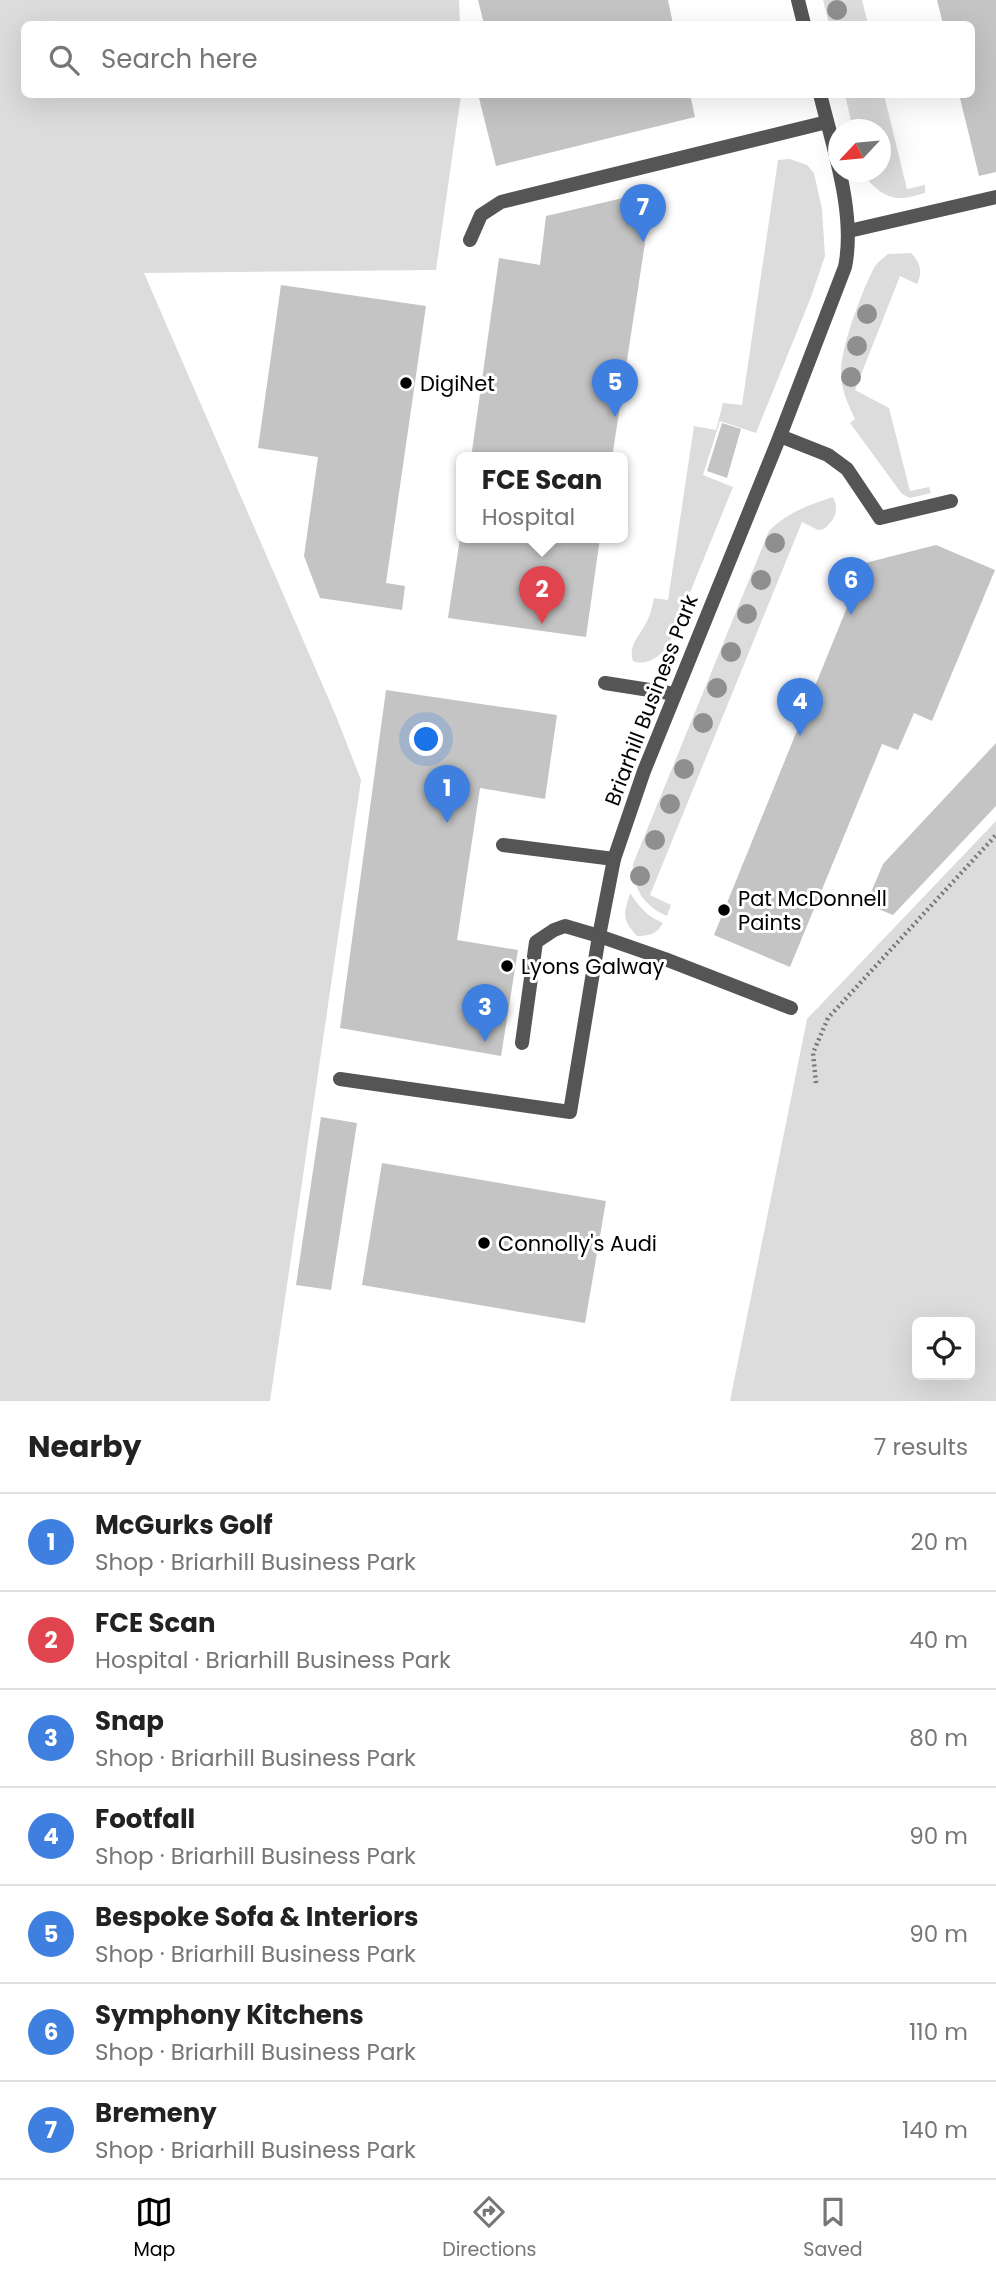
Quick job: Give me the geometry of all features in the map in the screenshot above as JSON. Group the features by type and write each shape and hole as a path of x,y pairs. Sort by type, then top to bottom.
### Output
{"street":[{"path":"798,0 803,21"},
{"name":"Briarhill Business Park","path":"340,1079 569,1112 598,936 614,859 644,771 780,436 845,267 849,248 848,215 821,98"},
{"path":"470,240 481,215 501,202 827,122"},
{"path":"849,231 996,197"},
{"path":"780,436 828,455 847,468 880,518 951,501"},
{"path":"606,683 675,694"},
{"path":"503,845 614,859"},
{"path":"522,1043 536,942 554,929 565,926 791,1008"}],"path":[{"path":"816,1083 813,1053 828,1018 996,835"}],"shaded area":[{"path":"0,0 459,0 460,21 21,21 21,98 461,98 436,270 144,273 336,716 361,780 270,1401 0,1401"},
{"path":"823,0 862,0 867,21 828,21"},
{"path":"846,98 885,98 890,119 851,119"},
{"path":"891,124 907,189 925,185 925,193 898,198 877,189 870,182 891,182"},
{"path":"790,159 807,165 814,173 822,209 825,256 756,433 720,421 703,475 733,487 669,644 654,659 633,661 634,642 648,619 654,598 668,600 694,426 716,430 723,403 742,405 778,160"},
{"path":"911,253 920,267 919,280 917,284 900,276 855,390 889,408 910,491 929,487 931,493 910,498 902,494 850,423 855,419 847,402 841,373 852,320 874,268 888,254"},
{"path":"833,497 835,515 824,529 818,530 802,522 650,895 671,905 667,916 641,896 635,881 633,864 769,531 790,514"},
{"path":"996,821 996,1401 730,1401 807,1019"},
{"path":"630,893 644,911 663,923 655,932 637,936 628,925 625,911"}],"building":[{"path":"478,0 668,0 672,21 483,21"},
{"path":"937,0 996,0 996,172 979,176 960,98 975,98 975,21 942,21"},
{"path":"479,98 691,98 695,117 496,166"},
{"path":"653,191 613,452 472,452 499,258 540,265 546,216"},
{"path":"281,285 426,306 386,583 405,586 402,610 320,598 304,556 318,457 258,448"},
{"path":"722,423 741,429 727,478 707,471"},
{"path":"459,543 599,543 586,637 448,618"},
{"path":"936,545 995,570 932,721 914,713 898,750 882,744 790,967 714,935 865,563"},
{"path":"386,690 557,715 545,799 480,788 457,940 518,950 501,1056 340,1028"},
{"path":"996,743 996,806 893,915 866,904 883,864"},
{"path":"321,1117 357,1123 331,1290 296,1285"},
{"path":"382,1163 606,1201 585,1323 362,1285"}],"place":[{"name":"Bremeny","path":"643,242"},
{"name":"DigiNet","path":"406,383"},
{"name":"Bespoke Sofa & Interiors","path":"615,417"},
{"name":"Symphony Kitchens","path":"851,615"},
{"name":"FCE Scan","path":"542,624"},
{"name":"Footfall","path":"800,736"},
{"name":"McGurks Golf","path":"447,823"},
{"name":"Pat McDonnell Paints","path":"724,910"},
{"name":"Lyons Galway","path":"507,966"},
{"name":"Snap","path":"485,1042"},
{"name":"Connolly's Audi","path":"484,1243"}]}
